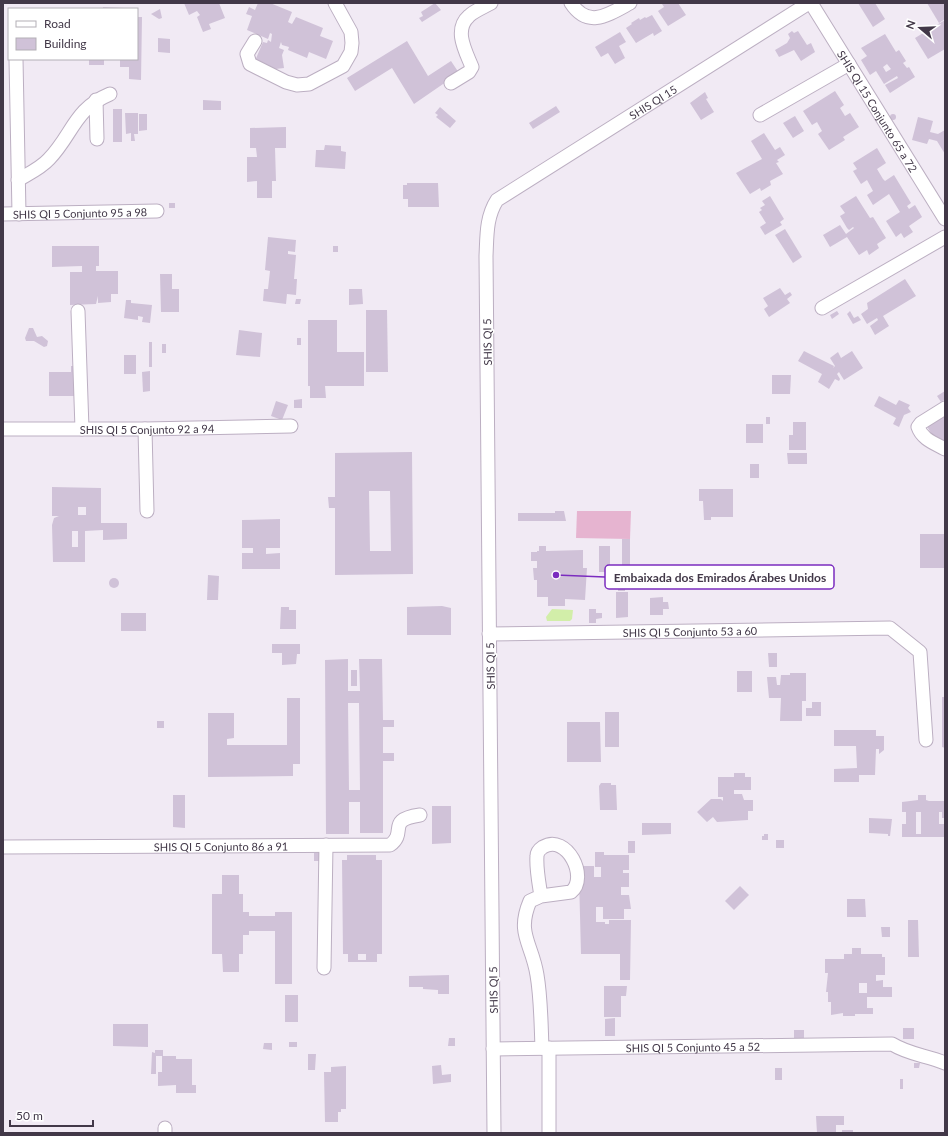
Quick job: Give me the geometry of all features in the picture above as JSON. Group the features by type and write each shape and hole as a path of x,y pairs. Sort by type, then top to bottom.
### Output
{"street":[{"path":"255,42 247,54 250,64 290,84 308,84 343,66 351,52 351,32 335,3"},
{"path":"450,83 469,72 472,67 461,37 462,26 468,16 491,3"},
{"path":"570,3 575,10 584,17 595,18 607,15 630,3"},
{"name":"SHIS QI 15 Conjunto 65 a 72","path":"810,3 945,219"},
{"name":"SHIS QI 15","path":"497,200 810,3"},
{"path":"16,60 19,214"},
{"path":"760,115 849,64"},
{"path":"18,180 48,161 61,144 77,117 96,100 110,94"},
{"path":"96,100 97,139"},
{"name":"SHIS QI 5","path":"494,1133 486,256 487,230 491,210 497,200"},
{"name":"SHIS QI 5 Conjunto 95 a 98","path":"3,214 157,211"},
{"path":"822,308 945,237"},
{"path":"78,311 82,429"},
{"path":"945,408 921,423 918,427 920,434 945,449"},
{"name":"SHIS QI 5 Conjunto 92 a 94","path":"3,429 146,429 291,426"},
{"path":"146,429 147,511"},
{"name":"SHIS QI 5 Conjunto 53 a 60","path":"490,634 890,628 920,652 926,740"},
{"name":"SHIS QI 5 Conjunto 86 a 91","path":"3,847 390,845 394,842 401,821 406,817 420,815"},
{"path":"324,968 326,846"},
{"path":"541,896 530,901 525,913 523,930 537,974 545,1048 549,1133"},
{"name":"SHIS QI 5 Conjunto 45 a 52","path":"493,1049 892,1044 910,1054 930,1057 945,1063"}],"shaded area":[{"path":"577,511 631,511 630,539 576,538"},
{"path":"552,609 573,610 572,619 570,621 547,621 546,617"}],"building":[{"path":"184,3 219,3 225,18 209,24 211,29 203,32 197,17 200,15 197,11 189,15"},
{"path":"258,3 270,3 292,12 288,22 292,24 296,17 323,28 320,36 333,41 326,59 309,52 307,58 288,50 289,47 282,45 281,42 279,48 284,50 282,55 284,68 276,69 275,72 254,63 263,42 267,43 268,40 271,42 272,34 270,33 268,39 247,30 252,16 246,14 249,7 255,10"},
{"path":"435,3 441,10 422,22 419,18 423,16 421,12"},
{"path":"678,3 686,15 668,26 658,11 664,7 662,4"},
{"path":"858,3 875,3 885,19 873,27"},
{"path":"927,3 945,3 945,19 939,23"},
{"path":"103,7 124,8 103,8"},
{"path":"160,9 162,18 159,19 151,14"},
{"path":"652,15 662,31 654,36 653,33 636,43 626,28 639,18 640,20"},
{"path":"138,17 142,17 141,80 129,79 129,67 120,67 120,60 138,60"},
{"path":"945,20 945,49 928,59 915,38"},
{"path":"792,31 794,33 798,31 807,45 811,43 815,52 801,61 794,50 779,57 775,50 787,43 790,38 788,34"},
{"path":"620,32 626,42 619,46 625,58 615,64 608,53 601,57 595,47"},
{"path":"885,34 896,52 899,50 906,61 903,63 907,68 909,67 915,77 890,93 885,85 898,78 897,76 884,84 876,71 870,75 861,60 867,56 861,48","holes":["887,64 891,69 886,72 883,67"]},
{"path":"158,38 170,39 170,53 158,52"},
{"path":"407,41 428,76 451,61 459,73 414,104 392,68 355,91 347,78"},
{"path":"89,60 104,60 104,65 89,65"},
{"path":"835,91 844,105 840,108 845,116 850,113 859,127 843,137 845,140 829,150 818,134 822,131 817,122 812,125 803,111"},
{"path":"705,92 708,98 706,99 714,112 701,120 690,103"},
{"path":"203,100 221,101 221,110 203,110"},
{"path":"556,106 560,112 533,129 529,123"},
{"path":"440,107 456,121 450,128 436,117 438,115 435,113"},
{"path":"113,109 122,109 122,142 113,142"},
{"path":"125,113 138,113 138,134 134,134 135,141 131,141 131,133 126,134"},
{"path":"139,114 147,114 147,130 139,131"},
{"path":"893,114 896,117 893,120 890,117"},
{"path":"795,116 804,131 793,138 783,123"},
{"path":"918,117 933,121 930,132 938,134 945,130 945,154 937,141 929,139 927,144 912,140"},
{"path":"286,127 286,148 275,148 276,181 272,181 272,198 257,198 257,181 247,182 247,157 257,157 256,148 250,148 250,128"},
{"path":"764,133 775,150 780,147 785,155 777,160 779,162 776,163 783,174 770,181 771,185 761,191 760,188 750,194 736,173 762,159 751,141"},
{"path":"325,145 341,146 341,151 346,152 345,169 315,167 316,150 324,150"},
{"path":"877,148 886,163 877,169 883,179 885,181 894,175 911,203 907,206 909,209 915,205 922,217 909,226 913,232 904,238 901,233 896,237 886,221 900,212 889,194 873,205 867,195 873,191 867,180 861,184 853,171 857,169 853,163"},
{"path":"407,183 438,183 439,207 408,207 408,199 403,199 403,185 407,185"},
{"path":"770,196 784,219 780,222 782,225 765,235 760,227 766,223 759,212 762,210 760,208 765,205 762,201"},
{"path":"856,196 870,218 873,217 886,238 877,244 879,248 869,255 867,250 859,255 847,237 830,247 823,235 840,225 846,234 854,228 853,227 849,230 847,228 840,216 845,213 840,206"},
{"path":"169,203 175,203 175,208 169,208"},
{"path":"785,229 802,257 793,263 775,235"},
{"path":"268,237 296,240 295,252 288,251 288,254 296,255 294,279 297,279 296,295 287,294 286,304 263,301 264,289 268,289 270,271 265,270"},
{"path":"52,246 99,246 99,266 96,266 96,271 118,271 118,294 111,294 111,302 98,303 98,296 96,304 70,305 70,272 82,272 82,266 52,267"},
{"path":"333,246 338,246 338,252 333,252"},
{"path":"160,274 172,274 172,289 179,289 179,312 161,312"},
{"path":"905,279 916,296 883,316 889,326 875,335 870,326 878,320 877,318 867,324 861,314 868,309 867,303"},
{"path":"780,288 785,295 790,292 792,295 787,299 790,303 769,317 764,309 768,306 763,298"},
{"path":"349,289 362,289 363,304 349,305"},
{"path":"296,299 301,299 300,304 295,304"},
{"path":"126,300 131,300 131,303 152,305 150,323 142,322 143,317 138,316 138,320 124,318"},
{"path":"366,310 387,310 388,372 366,372"},
{"path":"837,311 839,314 832,319 830,315"},
{"path":"850,311 854,318 858,316 861,320 853,324 847,314"},
{"path":"308,320 337,320 337,352 364,352 364,386 325,386 326,398 310,398 310,386 308,386"},
{"path":"29,328 33,328 37,337 42,336 48,341 47,346 44,347 34,341 26,341 25,338"},
{"path":"239,330 262,333 260,357 236,355"},
{"path":"297,338 301,338 301,345 297,345"},
{"path":"149,342 152,342 152,367 149,367"},
{"path":"162,344 166,344 166,353 162,353"},
{"path":"804,351 834,366 833,368 835,366 830,358 838,352 841,358 852,351 863,368 844,380 839,372 837,374 840,379 839,381 835,379 829,389 818,382 822,374 798,361"},
{"path":"124,355 136,355 136,374 124,374"},
{"path":"71,366 83,366 83,396 49,396 49,372 71,372"},
{"path":"150,371 150,391 143,392 142,372"},
{"path":"772,375 791,375 790,394 772,394"},
{"path":"945,391 945,399 941,402 937,396"},
{"path":"879,396 896,405 899,400 910,405 908,408 911,412 904,415 899,427 893,424 896,418 874,406"},
{"path":"302,399 302,408 294,408 294,400"},
{"path":"276,401 288,405 282,420 271,416"},
{"path":"945,414 945,446 936,441 926,425"},
{"path":"766,417 770,417 770,424 766,424"},
{"path":"793,422 806,422 806,450 789,450 789,435 793,435"},
{"path":"746,424 763,424 763,443 746,443"},
{"path":"412,452 413,574 335,575 335,508 329,508 328,497 335,497 335,453","holes":["369,491 390,491 391,551 370,551"]},
{"path":"787,453 807,453 807,464 788,464"},
{"path":"750,464 759,464 759,478 750,478"},
{"path":"52,487 101,488 101,523 127,523 127,539 103,540 103,530 85,531 85,562 53,562 52,525 54,518 59,516 52,516","holes":["78,507 86,507 86,515 78,515","72,531 78,531 78,547 72,547"]},
{"path":"699,489 733,489 733,517 711,517 711,520 704,520 703,501 699,501"},
{"path":"555,511 564,511 566,521 518,521 518,513 555,513"},
{"path":"280,519 280,548 266,548 266,554 280,553 280,569 242,569 242,553 253,553 253,548 242,548 242,520"},
{"path":"920,534 945,534 945,568 920,568"},
{"path":"622,539 630,539 630,574 622,574"},
{"path":"539,546 546,546 546,551 583,550 583,568 587,568 585,600 565,599 565,606 548,606 548,597 537,597 537,580 534,580 533,568 537,568 537,561 531,561 531,552 539,551"},
{"path":"599,546 610,546 610,572 599,572"},
{"path":"208,575 219,576 218,600 207,600"},
{"path":"112,578 116,578 118,579 118,587 112,588 109,585 109,581"},
{"path":"618,584 625,584 625,591 618,591"},
{"path":"616,592 628,592 628,617 616,618"},
{"path":"663,597 663,602 668,602 669,609 663,609 663,615 650,615 650,598"},
{"path":"442,606 451,608 451,635 407,635 407,607"},
{"path":"281,607 289,607 289,610 296,610 296,629 280,629"},
{"path":"589,609 596,609 596,613 602,613 602,618 596,619 596,623 589,623"},
{"path":"121,613 146,613 146,631 121,631"},
{"path":"272,644 300,644 300,654 297,654 296,664 282,665 282,653 272,653"},
{"path":"768,653 777,653 777,667 769,667"},
{"path":"348,659 348,691 360,691 359,659 382,659 383,720 394,720 394,727 383,727 383,753 394,753 394,761 383,761 383,833 360,833 360,802 349,802 349,834 326,834 325,660","holes":["348,703 359,703 360,790 349,790"]},
{"path":"351,670 357,670 357,686 351,686"},
{"path":"737,671 752,671 752,692 737,692"},
{"path":"790,673 806,673 806,701 802,701 802,721 780,721 781,698 769,698 767,677 776,677 777,685 780,685 781,675 790,675"},
{"path":"942,697 945,697 945,748 942,747"},
{"path":"287,698 300,698 300,764 293,764 293,776 208,777 208,713 234,713 234,738 227,739 227,745 287,745"},
{"path":"812,702 821,702 821,716 806,716 806,708 812,708"},
{"path":"605,712 619,712 619,747 605,747"},
{"path":"157,721 164,721 164,728 157,728"},
{"path":"567,722 600,722 601,762 567,762"},
{"path":"834,730 876,730 876,736 884,736 884,750 879,754 879,749 876,749 875,775 859,775 859,782 834,782 834,769 857,768 856,746 834,746"},
{"path":"734,773 745,773 745,777 751,777 751,790 734,790 734,794 742,794 744,800 753,800 753,811 748,811 748,820 717,822 713,817 707,822 697,812 711,799 721,799 723,801 723,797 718,797 718,777 734,777"},
{"path":"601,783 611,783 611,785 616,785 617,810 600,810 599,786"},
{"path":"173,795 185,795 185,828 173,827"},
{"path":"918,795 926,795 926,800 929,801 945,801 945,818 942,818 942,812 939,812 939,824 944,824 944,837 902,837 902,824 906,824 906,812 902,812 902,802 918,800","holes":["916,812 921,812 921,834 916,834"]},
{"path":"432,806 451,806 451,843 432,844"},
{"path":"869,818 892,819 890,836 888,836 888,834 869,833"},
{"path":"642,823 671,823 671,834 642,835"},
{"path":"764,834 768,834 768,840 762,840 762,836 764,836"},
{"path":"776,840 784,840 784,848 776,848"},
{"path":"628,841 635,841 635,853 628,853"},
{"path":"595,852 604,852 604,855 629,855 629,870 623,870 623,873 629,873 629,887 621,887 621,895 629,895 631,909 624,909 624,919 603,919 603,907 596,907 596,922 605,922 605,924 609,924 609,920 631,920 630,980 620,980 620,954 581,954 579,877 581,866 594,866 594,877 601,877 601,867 595,867"},
{"path":"314,853 320,853 320,861 314,861"},
{"path":"347,855 376,855 376,860 382,860 382,954 377,954 377,962 348,962 348,954 343,954 342,860 347,860","holes":["358,954 366,954 366,960 358,960"]},
{"path":"222,875 239,875 239,894 243,894 243,912 249,912 249,916 275,916 275,912 292,912 292,984 275,984 275,931 249,931 249,935 243,935 243,954 239,954 239,972 223,972 222,954 212,954 212,894 222,894"},
{"path":"740,886 749,895 734,910 725,901"},
{"path":"847,899 865,899 866,917 847,917"},
{"path":"908,920 918,920 919,957 908,957"},
{"path":"881,927 890,927 890,937 882,937"},
{"path":"852,948 861,948 861,954 882,954 882,957 885,957 885,975 876,975 876,981 883,980 883,987 892,987 892,997 867,997 867,1008 873,1008 873,1014 843,1016 843,1013 831,1015 831,1002 828,1002 828,992 826,992 828,973 825,973 825,959 844,959 844,954 852,954","holes":["859,983 867,983 867,993 859,993"]},
{"path":"449,975 449,994 438,994 438,990 423,989 423,987 409,987 409,976"},
{"path":"604,986 627,986 626,996 621,996 621,1017 604,1017"},
{"path":"285,995 298,995 298,1022 285,1022"},
{"path":"615,1018 615,1036 605,1036 605,1019"},
{"path":"113,1024 148,1024 148,1047 113,1046"},
{"path":"903,1028 914,1028 914,1039 903,1039"},
{"path":"794,1030 804,1030 804,1038 794,1038"},
{"path":"449,1038 455,1038 455,1046 448,1046"},
{"path":"289,1042 297,1042 297,1047 289,1047"},
{"path":"264,1043 272,1043 272,1050 263,1049"},
{"path":"155,1050 163,1050 163,1056 156,1056 156,1074 151,1074 152,1052 155,1053"},
{"path":"308,1054 316,1054 315,1070 308,1070"},
{"path":"162,1056 176,1056 176,1059 192,1059 192,1085 196,1085 196,1093 176,1093 176,1085 158,1086 158,1072 162,1072"},
{"path":"914,1063 920,1063 919,1068 914,1068"},
{"path":"441,1065 442,1075 451,1074 451,1082 433,1084 432,1066"},
{"path":"346,1066 346,1109 341,1109 341,1112 338,1112 338,1122 325,1122 324,1072 331,1072 331,1067"},
{"path":"775,1068 782,1068 782,1080 775,1080"},
{"path":"900,1079 903,1079 903,1089 900,1089"},
{"path":"816,1116 844,1116 844,1125 836,1125 836,1133 817,1133"},
{"path":"842,1130 853,1130 853,1133 842,1133"}],"place":[{"name":"Embaixada dos Emirados Árabes Unidos","path":"556,575"}]}
